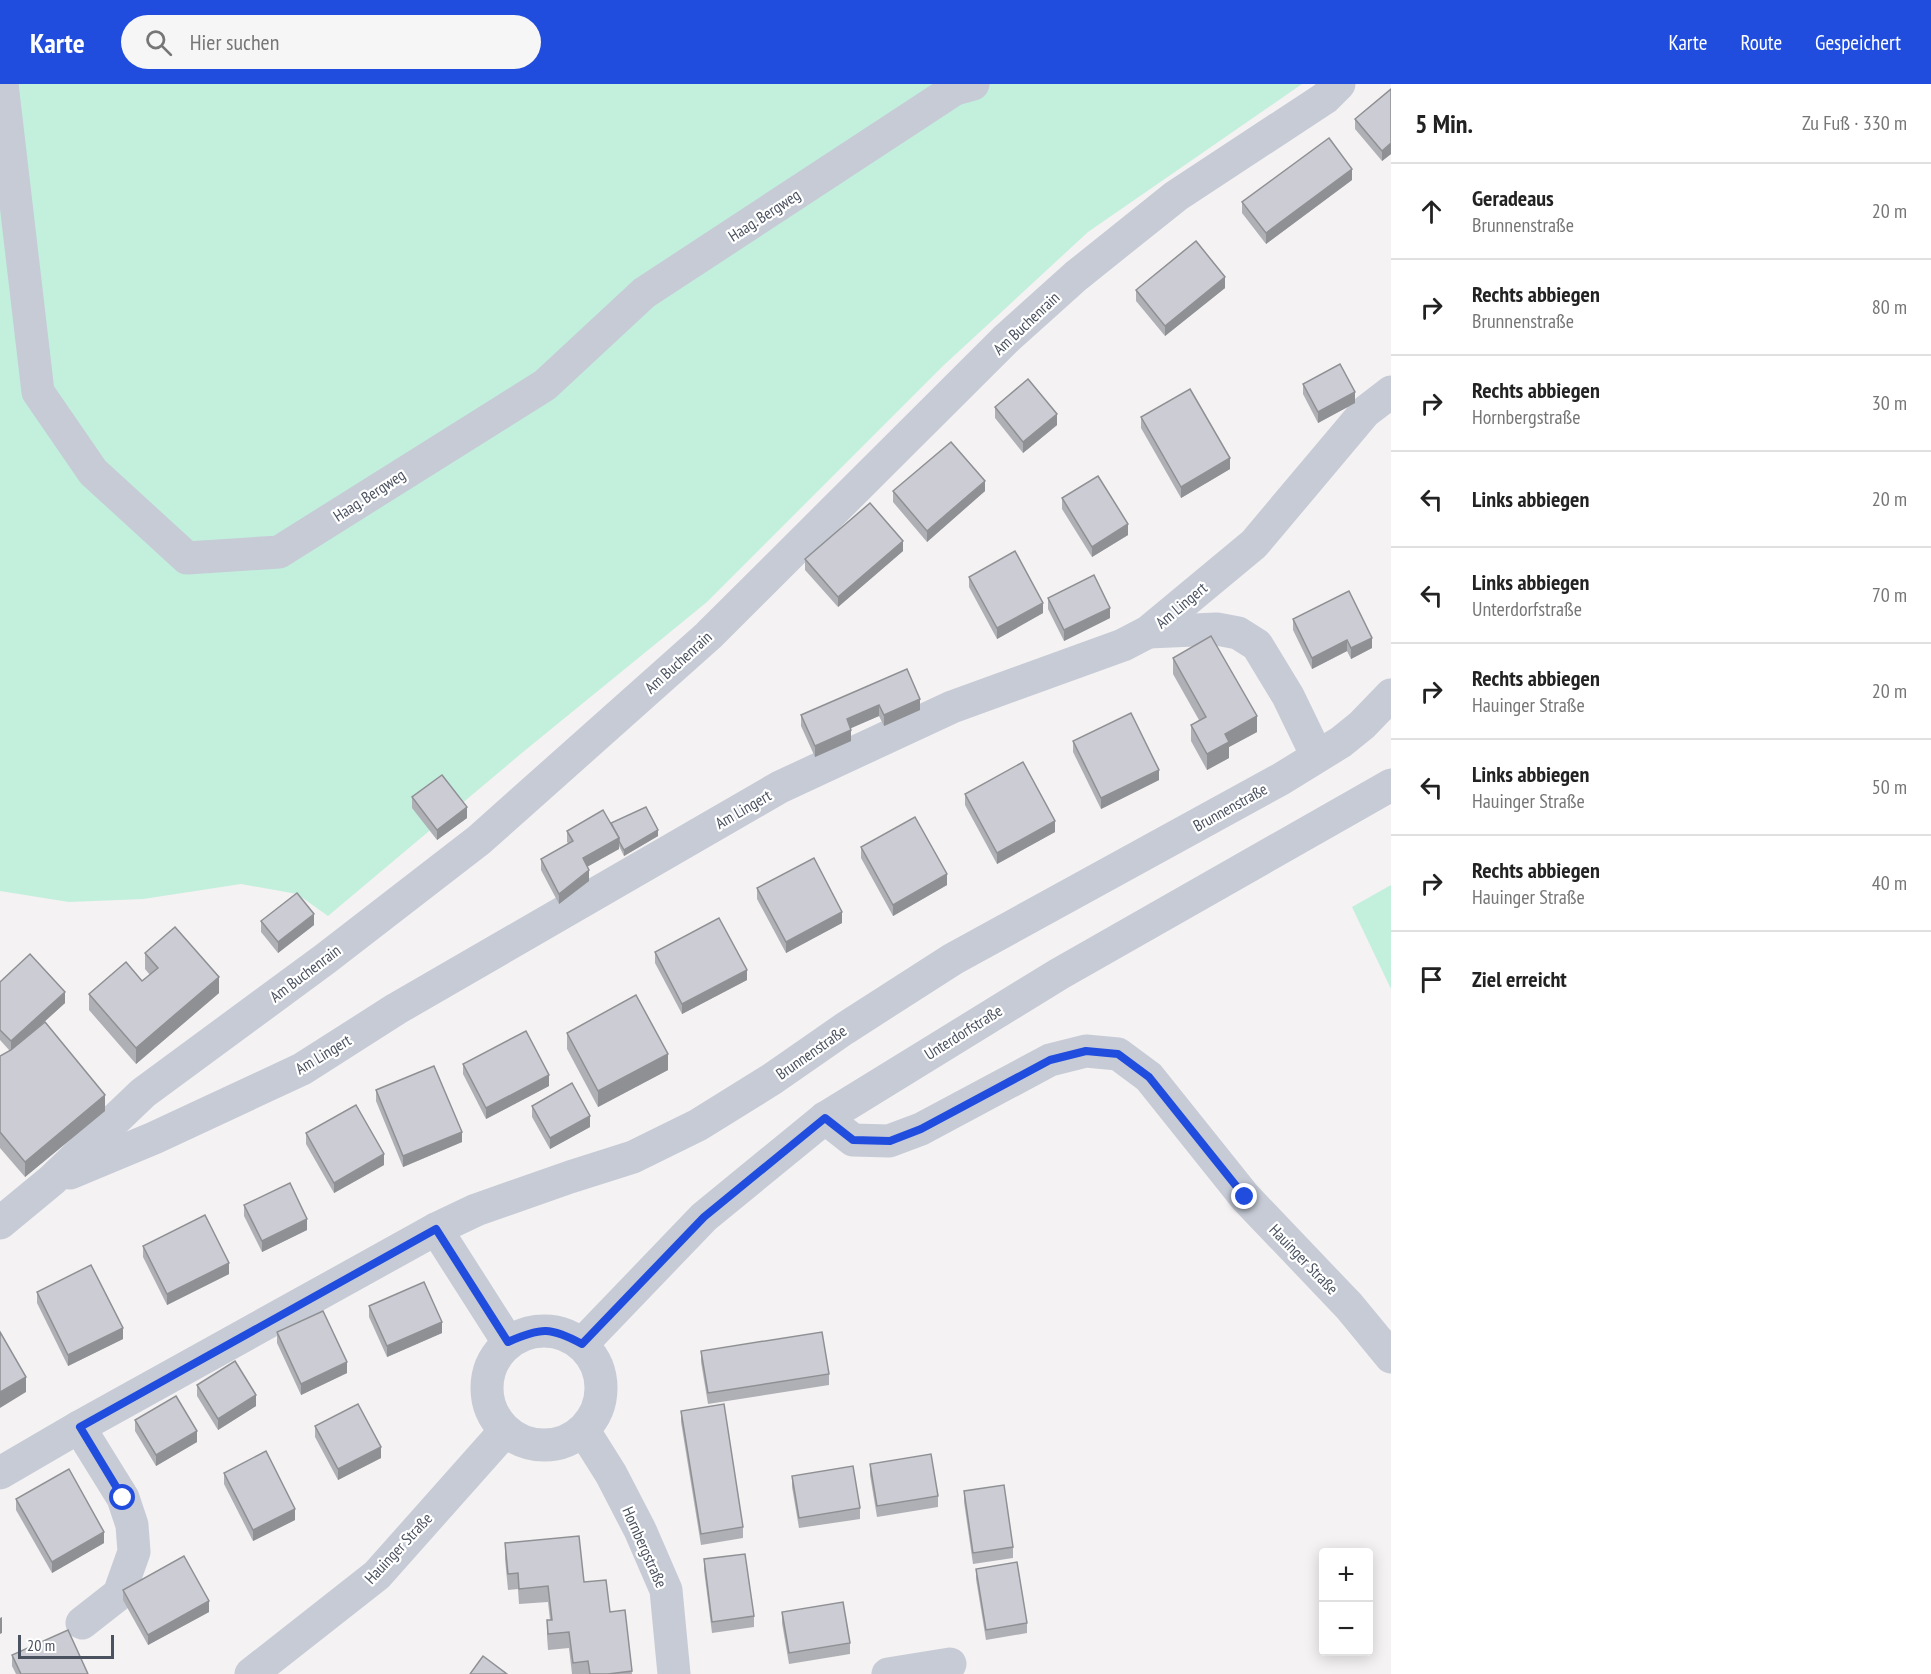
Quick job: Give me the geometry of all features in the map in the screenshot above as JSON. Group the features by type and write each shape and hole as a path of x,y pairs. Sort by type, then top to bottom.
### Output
{"street":[{"name":"Haag. Bergweg","path":"3,84 38,392 93,472 187,558 279,552 545,385 644,293 955,89 973,84"},
{"name":"Am Buchenrain","path":"0,1223 52,1180 143,1094 325,959 479,840 708,636 1007,338 1076,276 1176,196 1325,98 1339,84"},
{"name":"Am Lingert","path":"52,1180 154,1138 302,1069 396,1009 780,788 952,707 1123,645 1148,632 1254,544 1365,412 1391,392"},
{"path":"1148,632 1217,629 1238,633 1257,645 1287,696 1317,756 1341,742 1362,725 1391,695"},
{"name":"Brunnenstraße","path":"0,1473 436,1229 486,1206 633,1157 698,1125 772,1080 844,1029 953,960 1281,779 1317,756"},
{"name":"Unterdorfstraße","path":"582,1344 704,1217 825,1118 1059,974 1391,785"},
{"name":"Hauinger Straße","path":"825,1118 853,1140 890,1141 921,1129 1050,1060 1086,1051 1118,1054 1149,1077 1245,1197 1349,1306 1391,1357"},
{"path":"436,1229 508,1342"},
{"path":"533,1331 559,1332 582,1344 597,1363 602,1387 598,1411 584,1431 559,1444 530,1444 505,1431 490,1410 485,1386 492,1361 508,1342 533,1331"},
{"path":"80,1427 123,1498 132,1525 134,1552 119,1594 81,1623"},
{"name":"Hauinger Straße","path":"251,1674 377,1575 505,1431"},
{"name":"Hornbergstraße","path":"584,1431 640,1530 666,1590 674,1674"},
{"path":"888,1674 950,1664"}],"green space":[{"path":"0,84 1302,84 1088,232 944,365 707,602 523,752 328,916 297,894 241,884 143,899 69,902 0,891"},
{"path":"1391,885 1391,989 1352,907"}],"building":[{"path":"1391,89 1391,143 1382,151 1355,119"},
{"path":"1329,138 1352,169 1266,233 1242,202"},
{"path":"1196,241 1225,277 1165,326 1136,290"},
{"path":"1340,364 1355,392 1318,412 1303,384"},
{"path":"1028,379 1057,414 1023,442 995,407"},
{"path":"1190,389 1230,458 1181,487 1141,417"},
{"path":"951,442 985,481 927,531 893,491"},
{"path":"1098,476 1128,524 1092,547 1062,498"},
{"path":"870,503 903,541 838,597 805,559"},
{"path":"1015,551 1043,603 997,628 969,577"},
{"path":"1094,575 1110,608 1064,630 1048,598"},
{"path":"1349,591 1372,638 1351,648 1347,640 1312,658 1293,619"},
{"path":"1211,636 1257,716 1225,734 1229,742 1207,754 1191,725 1206,717 1173,658"},
{"path":"907,669 920,699 884,715 879,705 847,719 851,730 815,746 801,715"},
{"path":"1131,713 1159,770 1101,798 1073,741"},
{"path":"1023,762 1055,821 997,853 965,794"},
{"path":"442,775 467,807 437,830 412,797"},
{"path":"646,807 658,830 624,850 611,823"},
{"path":"603,810 619,838 583,858 589,870 559,894 541,859 573,841 567,831"},
{"path":"915,817 947,874 893,905 861,847"},
{"path":"814,858 842,912 786,942 757,888"},
{"path":"297,893 314,914 278,942 261,921"},
{"path":"719,918 747,970 682,1004 655,952"},
{"path":"175,927 219,977 136,1048 89,994 126,962 142,981 158,968 145,953"},
{"path":"30,954 65,992 11,1041 0,1030 0,982"},
{"path":"636,995 668,1054 598,1091 567,1033"},
{"path":"45,1022 105,1095 25,1162 0,1132 0,1056 11,1050"},
{"path":"526,1031 549,1075 486,1108 463,1064"},
{"path":"434,1066 462,1132 403,1156 376,1090"},
{"path":"572,1083 590,1116 550,1138 532,1106"},
{"path":"356,1105 384,1154 334,1183 306,1133"},
{"path":"290,1183 307,1219 262,1241 244,1205"},
{"path":"205,1215 229,1263 167,1294 143,1246"},
{"path":"91,1265 123,1328 68,1355 37,1292"},
{"path":"424,1282 442,1322 387,1346 369,1306"},
{"path":"323,1311 347,1362 301,1384 277,1332"},
{"path":"0,1332 26,1377 0,1392"},
{"path":"822,1332 829,1374 708,1393 701,1351"},
{"path":"235,1361 256,1395 218,1419 197,1385"},
{"path":"176,1396 197,1431 156,1455 135,1420"},
{"path":"358,1404 381,1447 338,1469 315,1426"},
{"path":"724,1404 743,1527 701,1534 681,1411"},
{"path":"266,1451 295,1509 253,1530 224,1473"},
{"path":"931,1454 938,1496 877,1506 870,1464"},
{"path":"853,1466 860,1508 799,1518 792,1476"},
{"path":"69,1469 104,1532 52,1562 16,1499"},
{"path":"1004,1485 1013,1547 973,1553 964,1491"},
{"path":"579,1536 584,1582 606,1580 610,1612 625,1610 632,1671 590,1674 588,1661 573,1663 569,1632 548,1634 547,1620 552,1620 548,1586 519,1589 518,1573 508,1574 505,1543"},
{"path":"745,1554 754,1616 712,1622 704,1559"},
{"path":"184,1556 209,1601 148,1635 123,1590"},
{"path":"1017,1562 1027,1623 986,1630 976,1569"},
{"path":"843,1602 850,1643 789,1653 782,1612"},
{"path":"68,1630 88,1674 21,1674 12,1655"},
{"path":"483,1656 507,1674 470,1674"}],"route":[{"path":"123,1498 80,1427 436,1229 508,1342 533,1331 559,1332 582,1344 704,1217 825,1118 853,1140 890,1141 921,1129 1050,1060 1086,1051 1118,1054 1149,1077 1245,1197"}]}
